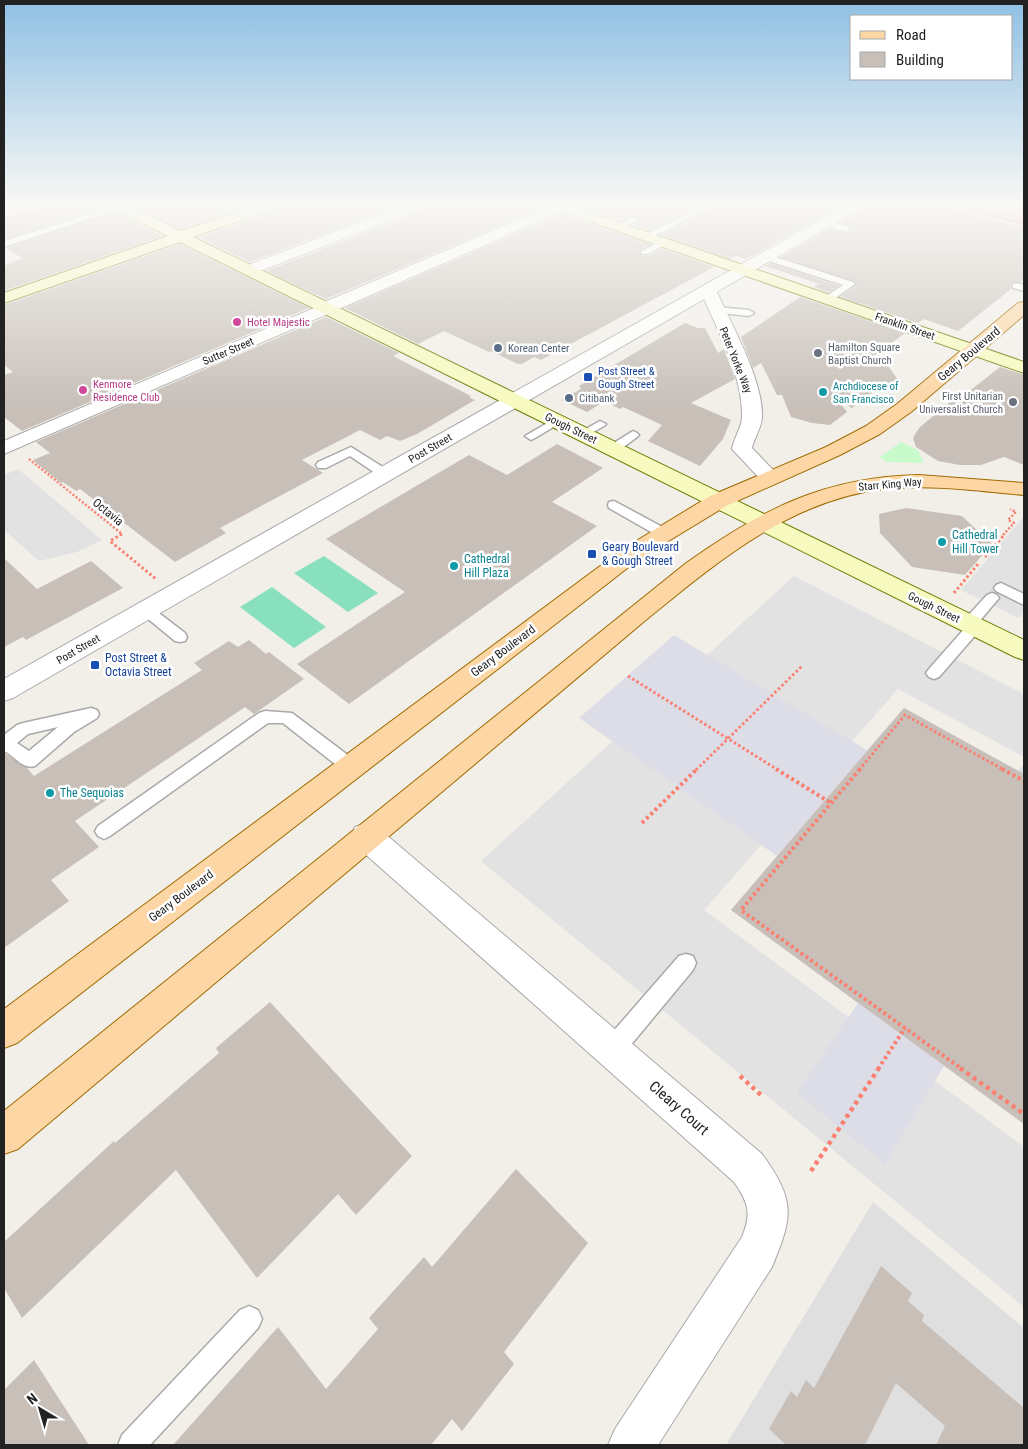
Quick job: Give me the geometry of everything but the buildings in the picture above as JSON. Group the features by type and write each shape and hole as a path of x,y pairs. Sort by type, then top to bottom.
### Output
{"main road":[{"path":"4,298 75,274"},
{"name":"Gough Street","path":"256,274 1024,651"},
{"name":"Franklin Street","path":"754,274 1024,368"},
{"name":"Geary Boulevard","path":"4,1031 608,571 663,533 718,501 841,448 873,430 904,408 1024,308"},
{"name":"Starr King Way","path":"762,523 811,500 833,493 883,483 947,482 1024,489"},
{"path":"4,1135 677,581 719,550 762,523"}],"street":[{"name":"Sutter Street","path":"4,448 405,274"},
{"name":"Post Street","path":"4,691 737,274"},
{"name":"Peter Yorke Way","path":"708,290 751,399 752,419 750,430 742,448 770,478"},
{"name":"Cleary Court","path":"366,836 748,1168 763,1188 769,1210 767,1231 757,1252 631,1445"}],"lane":[{"path":"819,274 850,284 828,299"},
{"path":"716,310 749,313"},
{"path":"531,436 556,421"},
{"path":"583,434 600,424"},
{"path":"614,449 633,436"},
{"path":"322,465 351,451 385,474"},
{"path":"614,505 663,533"},
{"path":"934,674 1000,589"},
{"path":"1000,589 1024,591"},
{"path":"1000,589 1024,600"},
{"path":"146,610 180,637"},
{"path":"104,831 265,717 286,717 351,766"},
{"path":"612,1050 686,963"},
{"path":"132,1445 249,1320"}],"path":[{"name":"Octavia","path":"27,458 122,534 110,541 174,594"},
{"path":"985,557 1014,523 1008,520 1011,518"},
{"path":"954,593 978,564"},
{"path":"642,823 802,666"},
{"path":"628,676 831,803"},
{"path":"1024,781 905,715 741,910 1024,1114"},
{"path":"811,1171 905,1028"},
{"path":"740,1076 761,1095"}],"shaded area":[{"path":"18,469 102,540 77,552 39,561 4,530 4,475"},
{"path":"1024,516 1024,612 1019,618 961,590"},
{"path":"794,576 1024,694 1024,757 898,689 704,910 1024,1147 1024,1307 481,861"},
{"path":"674,635 867,750 904,708 1018,771 1024,764 1024,785 908,721 750,909 1024,1105 1024,1124 944,1066 885,1164 797,1093 858,1003 731,910 777,856 579,718"},
{"path":"873,1202 1024,1328 1024,1445 726,1445"}],"green space":[{"path":"901,442 918,450 924,463 886,462 880,457"},
{"path":"324,556 378,593 348,612 294,573"},
{"path":"272,587 326,627 294,648 240,607"}],"place":[{"name":"Hotel Majestic","path":"237,322"},
{"name":"Korean Center","path":"498,348"},
{"name":"Hamilton Square Baptist Church","path":"818,353"},
{"name":"Post Street & Gough Street","path":"588,377"},
{"name":"Kenmore Residence Club","path":"83,390"},
{"name":"Archdiocese of San Francisco","path":"823,392"},
{"name":"Citibank","path":"569,398"},
{"name":"First Unitarian Universalist Church","path":"1013,402"},
{"name":"Cathedral Hill Tower","path":"942,542"},
{"name":"Geary Boulevard & Gough Street","path":"592,554"},
{"name":"Cathedral Hill Plaza","path":"454,566"},
{"name":"Post Street & Octavia Street","path":"95,665"},
{"name":"The Sequoias","path":"50,793"}]}
